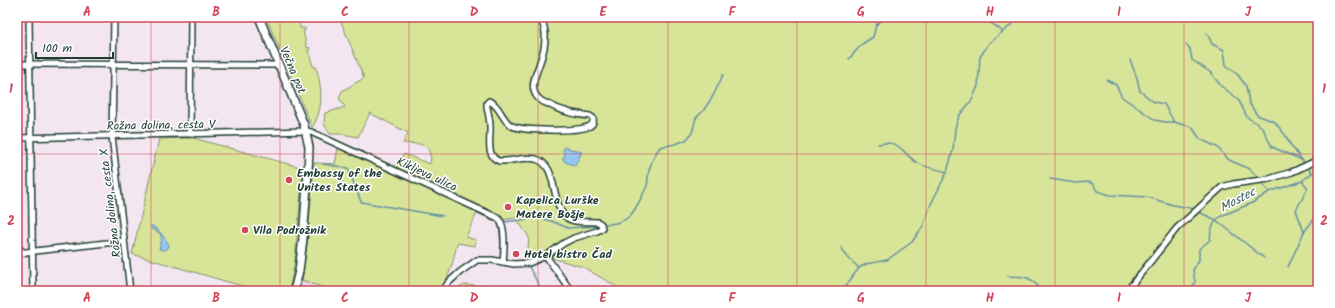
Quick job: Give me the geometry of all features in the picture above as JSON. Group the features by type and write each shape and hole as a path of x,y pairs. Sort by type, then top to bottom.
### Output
{"main road":[{"name":"Večna pot","path":"258,17 306,131 309,152 301,259 294,291"}],"street":[{"path":"29,17 34,291"},
{"name":"Rožna dolina, cesta X","path":"114,17 112,136 130,291"},
{"path":"190,134 191,17"},
{"path":"443,291 452,279 477,260 522,264 546,256 564,243 574,238 602,228 598,222 575,221 565,217 562,214 558,206 556,192 548,170 542,162 528,158 499,162 491,154 489,145 491,127 487,107 487,103 489,101 495,105 507,122 515,127 552,130 585,128 593,123 593,118 590,116 557,109 538,98 534,92 534,78 542,56 545,37 545,28 540,17"},
{"path":"17,64 279,65"},
{"name":"Rožna dolina, cesta V","path":"17,138 306,131"},
{"name":"Kikljeva ulica","path":"306,131 367,157 498,218 502,222 503,230 503,262"},
{"path":"1127,291 1176,228 1222,187 1269,179 1292,172 1318,160"},
{"path":"17,253 124,241"},
{"path":"17,246 24,253"},
{"path":"546,256 571,291"}],"shaded area":[{"path":"302,280 325,288 324,291 300,291"}],"green space":[{"path":"266,17 299,17 300,28 305,28 305,31 303,31 307,48 309,47 310,49 308,50 313,66 316,67 321,91 320,109 312,127"},
{"path":"339,17 1318,17 1318,291 624,291 583,267 552,258 545,254 527,261 529,237 516,218 494,221 477,213 466,237 476,240 475,246 457,243 451,268 441,291 324,291 324,288 302,280 307,246 314,163 335,164 338,148 390,171 404,154 430,164 431,158 428,148 420,144 403,143 408,133 370,113 358,137 342,134 330,134 324,124 325,113 345,107 339,98 342,91 364,78"},
{"path":"193,138 303,168 295,261 289,291 259,291 132,254 159,139"},
{"path":"465,285 509,288 511,291 451,291"}],"water":[{"path":"564,147 582,152 575,166 566,163 562,158 565,156 563,151"},
{"path":"151,226 156,228 162,235 169,245 168,248 164,250 159,249 161,236 158,232 151,229"}],"waterway":[{"path":"849,59 862,44 873,37 876,25 884,17"},
{"path":"974,17 989,22 1002,31"},
{"path":"842,291 859,268 866,264 887,260 912,242 923,226 930,206 947,172 953,150 955,128 959,116 972,100 978,86 980,57 989,43 1021,17"},
{"path":"1207,33 1212,44 1224,50 1226,65 1238,75 1246,86 1249,103 1257,115 1275,122 1312,173"},
{"path":"1186,44 1190,49 1192,60 1210,72 1221,86 1238,99 1247,117 1262,127 1272,147 1302,160"},
{"path":"1130,60 1140,91 1154,102 1164,104 1174,122 1192,127 1200,139 1217,147 1229,160 1250,169 1259,179"},
{"path":"606,224 622,221 628,218 632,213 647,186 649,169 658,150 660,147 686,140 692,133 696,118 703,111 713,96 723,75"},
{"path":"1107,80 1116,85 1122,97 1155,120 1174,122"},
{"path":"878,144 891,143 896,145 916,162 927,167 947,172"},
{"path":"350,155 354,155 474,209"},
{"path":"323,164 348,168 361,202 443,216"},
{"name":"Mostec","path":"1190,291 1195,282 1193,270 1199,260 1199,249 1210,240 1211,230 1216,220 1221,216 1252,203 1269,192 1302,181 1312,173 1318,171"},
{"path":"1050,179 1076,183 1088,182 1093,184 1097,191 1110,195 1147,197 1173,205 1190,208 1216,220 1264,258"},
{"path":"1302,181 1308,188 1296,210 1304,232"},
{"path":"1261,182 1269,192"},
{"path":"1288,267 1304,232 1318,214"},
{"path":"492,218 499,222"},
{"path":"503,222 540,218 568,228 598,226"},
{"path":"841,247 847,257 859,268"},
{"path":"528,265 542,291"},
{"path":"1007,276 1030,279 1042,291"}],"place":[{"name":"Embassy of the Unites States","path":"289,180"},
{"name":"Kapelica Lurške Matere Božje","path":"508,207"},
{"name":"Vila Podrožnik","path":"245,230"},
{"name":"Hotel bistro Čad","path":"516,254"}]}
